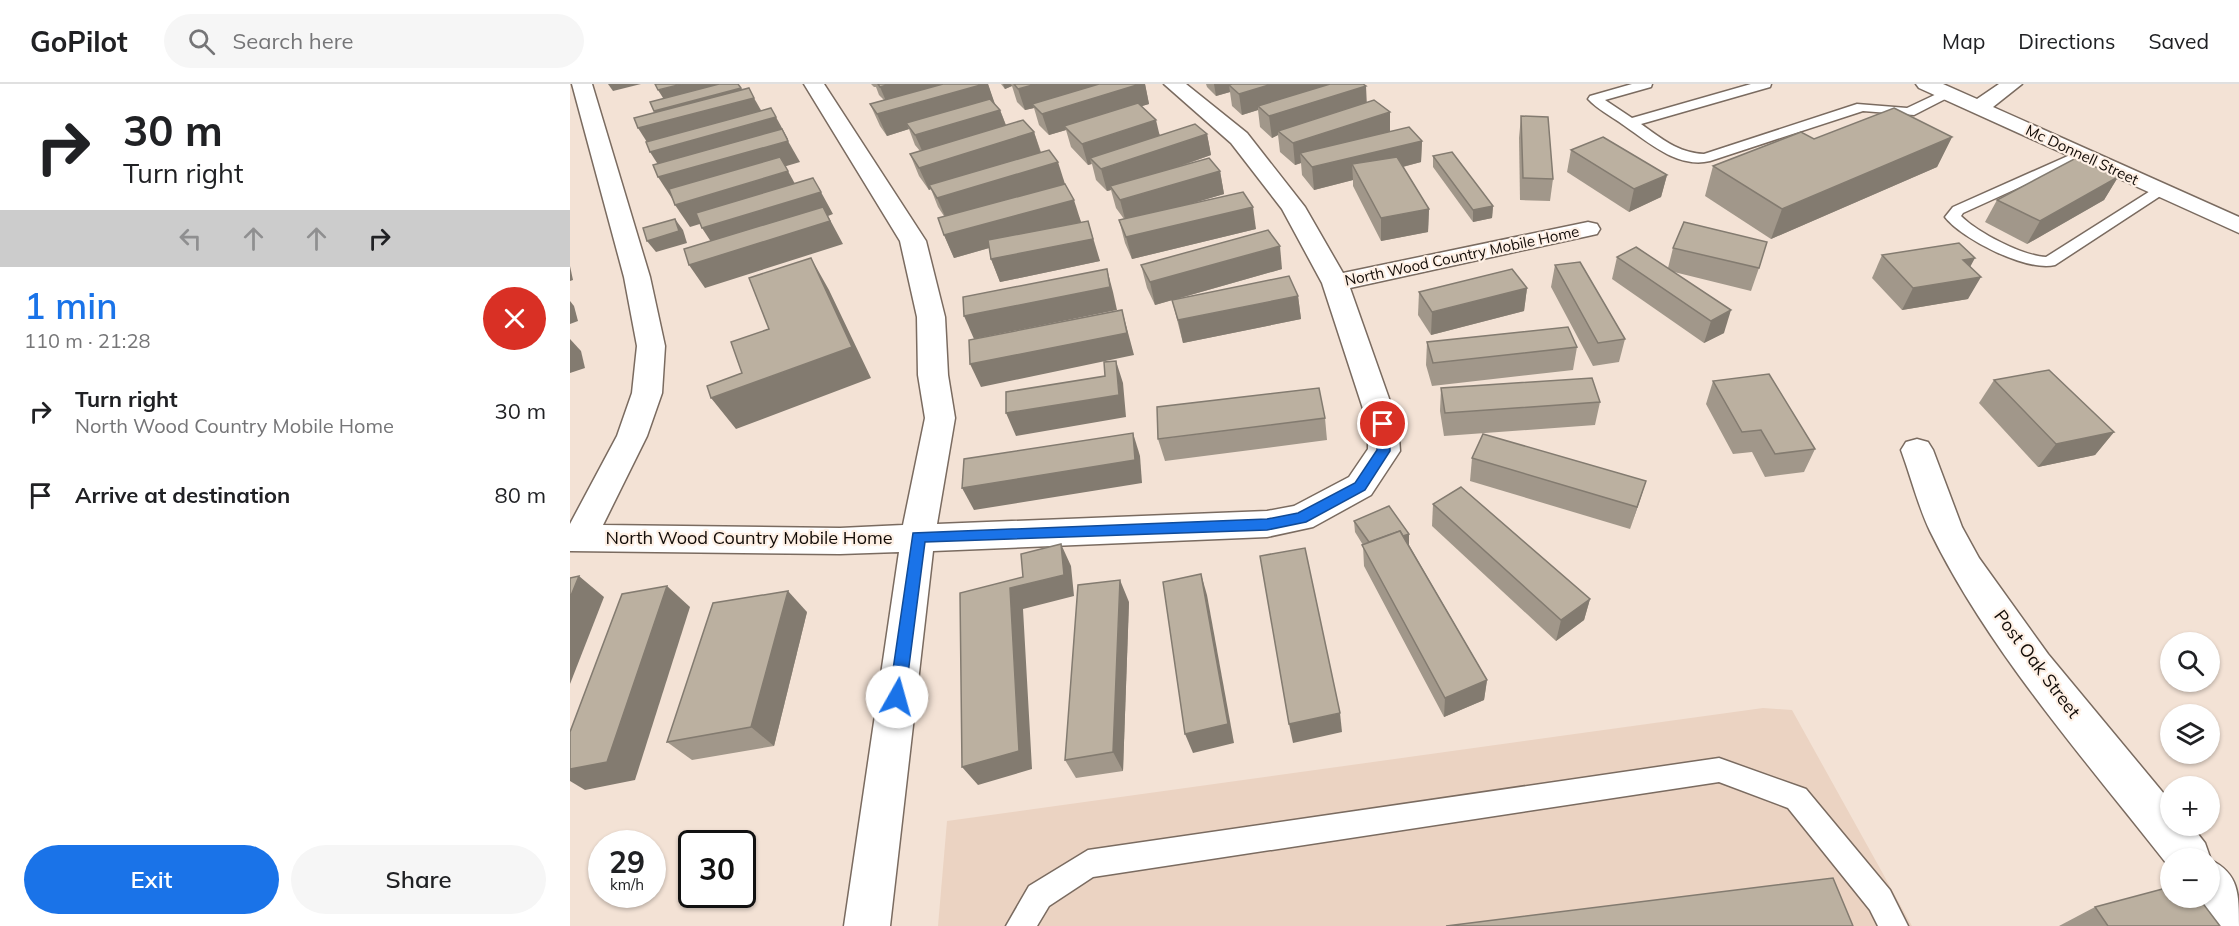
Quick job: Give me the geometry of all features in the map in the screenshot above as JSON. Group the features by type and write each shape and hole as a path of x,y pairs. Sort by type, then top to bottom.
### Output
{"street":[{"name":"North Wood Country Mobile Home","path":"582,84 637,277 651,346 647,393 632,436 574,538 840,541 1267,524 1301,518 1360,486 1384,451 1383,424 1335,283 1293,207 1257,164 1239,138 1174,84"},
{"name":"North Wood Country Mobile Home","path":"814,84 913,241 931,317 933,375 940,418 918,537"},
{"name":"Mc Donnell Street","path":"1926,84 2239,226"},
{"path":"1979,107 2012,84"},
{"name":"North Wood Country Mobile Home","path":"1335,283 1588,229"},
{"name":"Post Oak Street","path":"1917,450 1946,529 1967,568 2035,666 2182,848"},
{"path":"867,926 918,537"},
{"path":"2220,895 2239,919"}],"lane":[{"path":"1646,84 1595,99 1676,155 1690,159 1705,158 1862,107 1909,112 1948,94"},
{"path":"1630,123 1765,84"},
{"path":"2079,155 1958,210 1953,217 1960,224 2025,258 2038,262 2049,262 2160,191"},
{"path":"1021,926 1040,896 1088,864 1719,770 1797,798 1880,900 1893,926"}],"shaded area":[{"path":"1763,708 1792,710 1912,926 938,926 947,821"}],"building":[{"path":"655,84 682,84 658,90"},
{"path":"719,84 738,84 741,88 654,111 650,102"},
{"path":"943,84 984,84 877,114 870,104"},
{"path":"1014,84 1036,84 1018,89"},
{"path":"1099,84 1140,84 1042,114 1032,104"},
{"path":"1272,84 1239,94 1229,85"},
{"path":"1330,84 1363,84 1366,86 1269,116 1258,106"},
{"path":"749,88 754,98 638,128 634,118"},
{"path":"990,99 1000,110 915,135 906,123"},
{"path":"1374,100 1390,112 1293,143 1278,131"},
{"path":"1138,103 1156,120 1082,144 1064,126"},
{"path":"771,108 776,117 650,152 646,142"},
{"path":"1894,108 1952,137 1782,209 1713,166 1801,132 1814,139"},
{"path":"1521,116 1548,117 1553,179 1523,178"},
{"path":"1023,120 1034,132 919,168 910,154"},
{"path":"1195,124 1207,134 1101,169 1090,158"},
{"path":"1409,127 1422,141 1312,167 1300,153"},
{"path":"782,129 788,141 658,177 653,165"},
{"path":"1603,137 1667,175 1634,189 1571,150"},
{"path":"1049,150 1058,162 937,198 929,185"},
{"path":"1452,152 1493,206 1473,210 1433,156"},
{"path":"780,157 788,171 675,205 669,189"},
{"path":"1397,157 1429,209 1381,218 1352,164"},
{"path":"1209,158 1220,171 1120,200 1110,186"},
{"path":"2076,158 2118,177 2040,221 1997,200"},
{"path":"813,178 821,192 702,228 696,213"},
{"path":"1065,184 1074,200 944,235 938,218"},
{"path":"1243,192 1253,207 1126,237 1119,220"},
{"path":"823,207 830,221 689,265 684,249"},
{"path":"675,219 679,231 647,241 643,228"},
{"path":"1088,221 1093,239 991,259 988,240"},
{"path":"1684,222 1767,242 1759,268 1673,248"},
{"path":"1268,230 1280,246 1150,282 1141,265"},
{"path":"1959,243 1975,258 1963,260 1981,277 1913,288 1882,255"},
{"path":"1636,247 1731,310 1711,321 1617,257"},
{"path":"811,258 852,347 711,398 707,386 742,373 731,342 769,329 749,278"},
{"path":"1580,262 1625,339 1598,343 1555,265"},
{"path":"1107,269 1110,287 964,316 963,297"},
{"path":"1512,269 1527,288 1432,312 1419,292"},
{"path":"1289,276 1298,296 1178,320 1172,300"},
{"path":"1122,310 1127,333 970,364 969,340"},
{"path":"1568,327 1577,347 1433,363 1427,342"},
{"path":"1116,361 1119,395 1006,413 1006,392 1105,376 1104,362"},
{"path":"2049,370 2114,432 2056,444 1994,380"},
{"path":"1769,374 1815,449 1775,454 1761,430 1742,432 1713,381"},
{"path":"1592,378 1600,402 1445,413 1441,388"},
{"path":"1319,388 1325,418 1158,439 1157,407"},
{"path":"1133,433 1135,460 962,488 964,459"},
{"path":"1483,434 1646,481 1637,507 1472,458"},
{"path":"1461,487 1590,599 1561,620 1433,504"},
{"path":"1389,506 1409,534 1403,536 1400,531 1369,542 1354,521"},
{"path":"1400,531 1487,680 1445,698 1362,545"},
{"path":"1061,544 1064,575 1010,588 1019,751 962,767 960,593 1023,577 1021,554"},
{"path":"1305,548 1340,713 1289,724 1260,556"},
{"path":"1201,574 1228,724 1185,734 1163,582"},
{"path":"579,576 570,598 570,578"},
{"path":"1120,580 1113,752 1065,760 1078,585"},
{"path":"667,586 607,762 570,769 570,732 622,594"},
{"path":"788,591 751,727 667,742 713,603"},
{"path":"1833,878 1853,926 1446,926"},
{"path":"2160,890 2160,908 2206,908 2220,926 2108,926 2095,907"}],"route":[{"path":"897,697 918,537 1267,524 1301,518 1360,486 1384,451 1383,424"}]}
